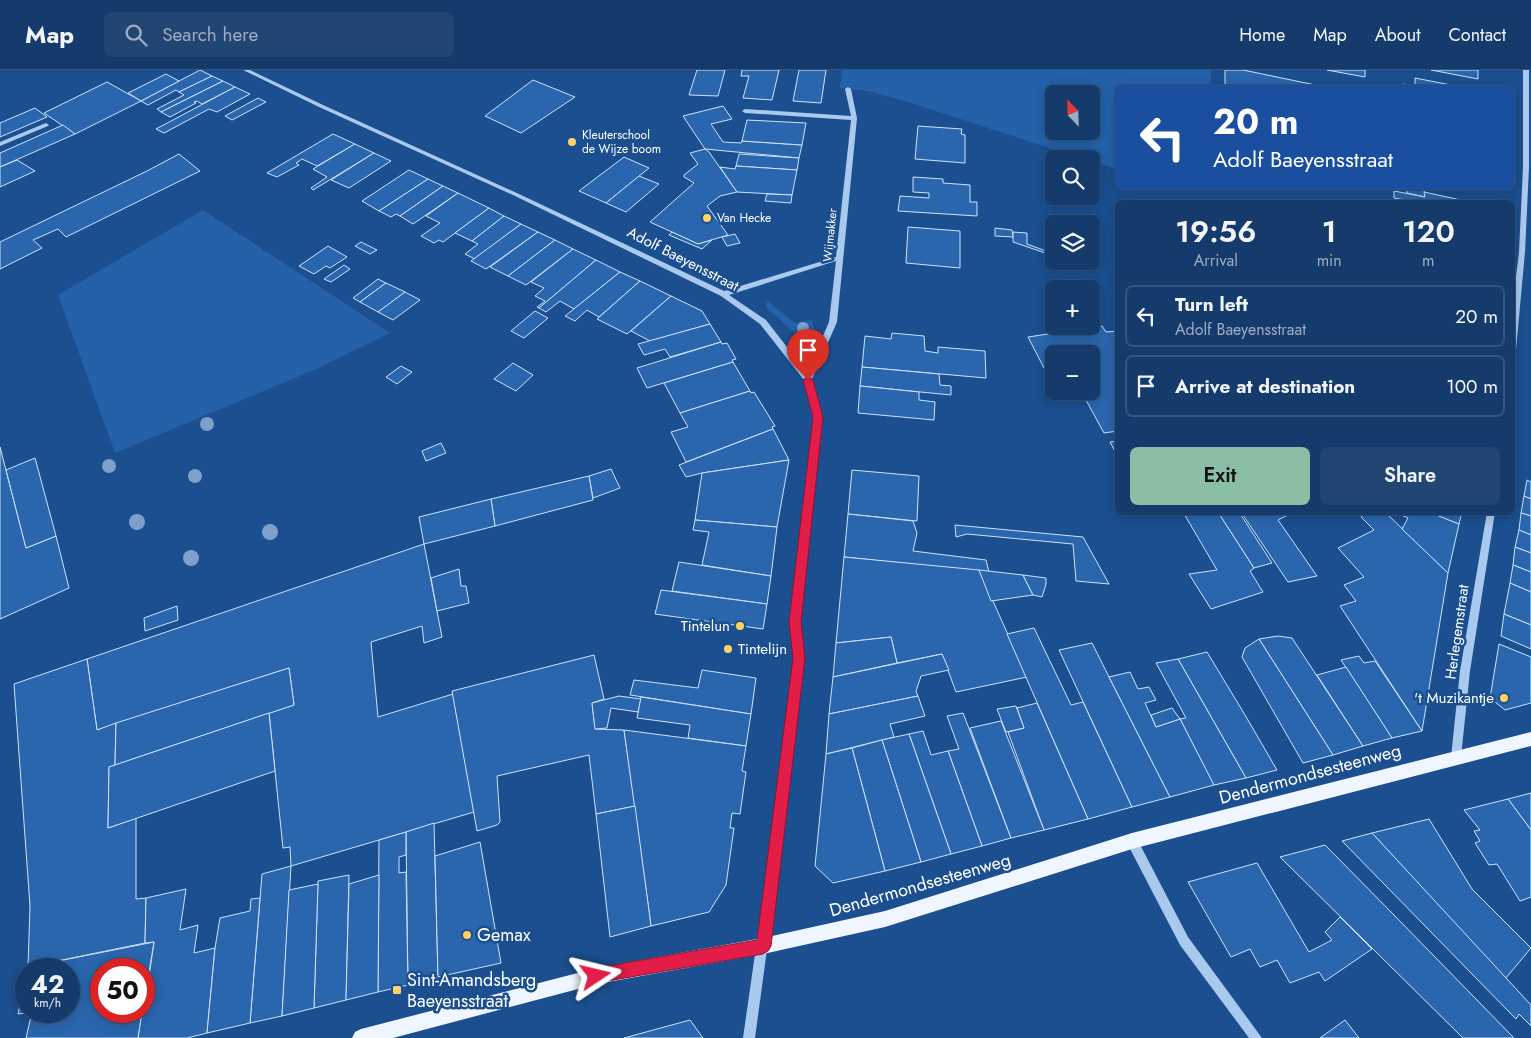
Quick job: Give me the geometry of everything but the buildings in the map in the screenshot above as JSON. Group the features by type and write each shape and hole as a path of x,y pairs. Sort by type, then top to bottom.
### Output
{"main road":[{"name":"Dendermondsesteenweg","path":"361,1038 596,976 763,946 885,919 1132,841 1531,739"}],"street":[{"name":"Adolf Baeyensstraat","path":"246,70 517,195 723,294 763,322 808,380 818,417 795,622 799,658 763,946 749,1038"},
{"path":"1515,321 1522,252 1526,167 1526,70"},
{"name":"Wijmakker","path":"808,380 833,322 854,118 848,88"},
{"path":"745,111 854,118"},
{"path":"0,144 46,125"},
{"path":"723,294 839,258"},
{"name":"Herlegemstraat","path":"1456,757 1465,671 1491,515"},
{"path":"1132,841 1184,941 1256,1038"}],"shaded area":[{"path":"842,70 1211,70 1211,85 1115,85 1115,168 1100,164 1100,150 1055,150 902,100 868,91 840,88"},
{"path":"203,210 390,333 314,370 115,453 58,295"},
{"path":"766,300 795,323 812,320 815,332 802,337 795,334 766,307"}],"place":[{"name":"Kleuterschool de Wijze boom","path":"572,142"},
{"name":"Van Hecke","path":"707,218"},
{"name":"Tintelun","path":"740,626"},
{"name":"Tintelijn","path":"728,649"},
{"name":"'t Muzikantje","path":"1504,698"},
{"name":"Gemax","path":"467,935"},
{"name":"Sint-Amandsberg Baeyensstraat","path":"397,990"}],"route":[{"path":"596,976 763,946 799,658 795,622 818,417 808,380"}]}
